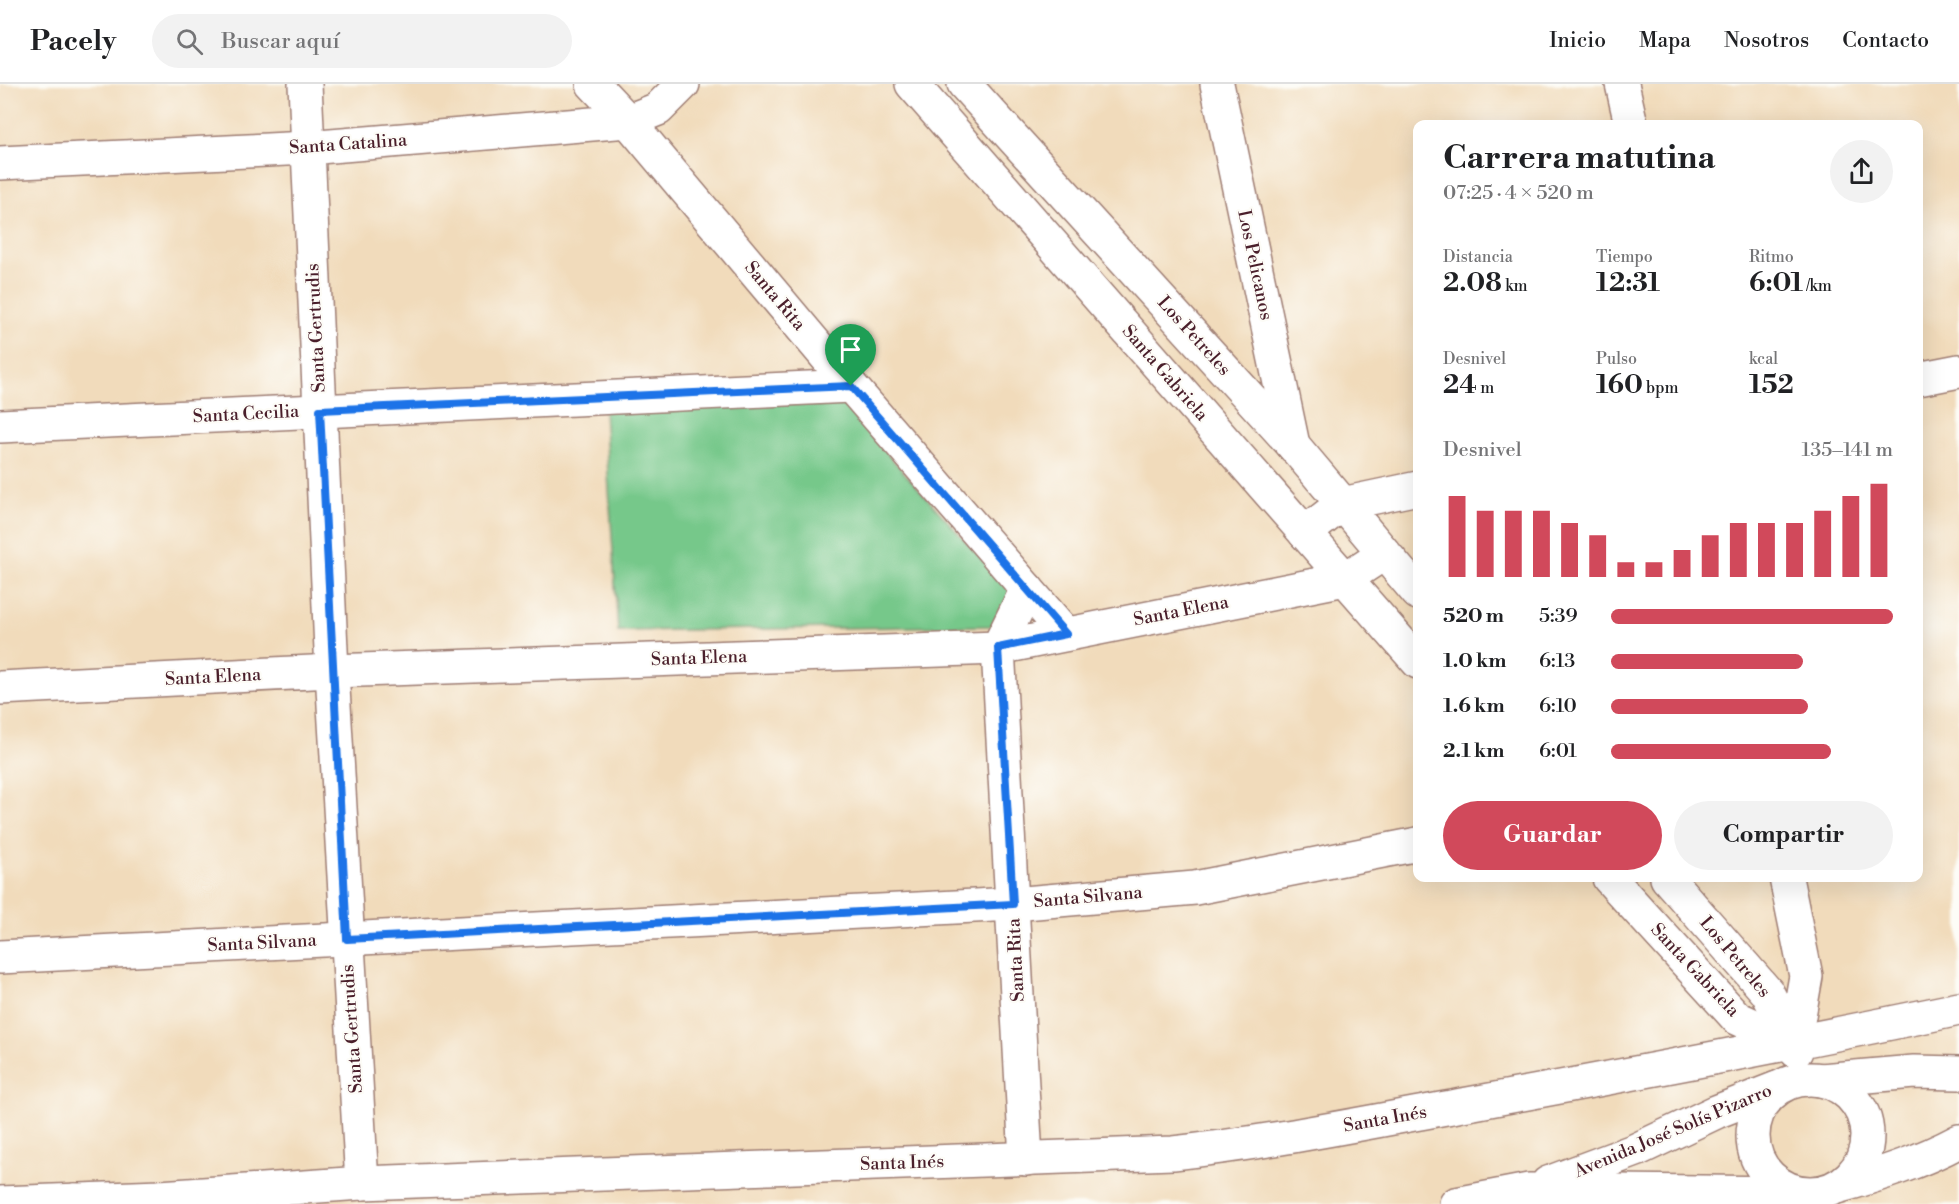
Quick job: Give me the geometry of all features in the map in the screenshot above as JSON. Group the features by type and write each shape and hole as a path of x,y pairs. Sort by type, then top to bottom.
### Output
{"street":[{"name":"Santa Gertrudis","path":"305,84 333,671 362,1183"},
{"name":"Santa Rita","path":"593,84 628,121 851,386 1066,634"},
{"name":"Santa Catalina","path":"0,163 307,148 628,121 658,108 683,84"},
{"name":"Santa Gabriela","path":"912,84 1413,656"},
{"name":"Los Petreles","path":"964,84 1293,445 1413,587"},
{"name":"Los Pelicanos","path":"1217,84 1293,445"},
{"path":"1622,84 1629,120"},
{"path":"1923,378 1959,371"},
{"name":"Santa Cecilia","path":"0,426 851,386"},
{"path":"1305,533 1342,504 1413,489"},
{"name":"Santa Elena","path":"0,688 333,671 998,648 1345,579 1383,554"},
{"name":"Santa Rita","path":"1026,1159 998,648 1027,589"},
{"name":"Santa Silvana","path":"0,957 1013,904 1195,888 1413,845"},
{"name":"Santa Gabriela","path":"1613,882 1737,1018 1794,1044"},
{"name":"Los Petreles","path":"1671,882 1767,992 1794,1044"},
{"path":"1787,882 1806,976 1794,1044 1803,1082 1838,1086 1852,1097 1862,1112 1866,1129 1866,1147 1860,1163 1849,1178 1821,1190"},
{"path":"1794,1044 1959,1009"},
{"name":"Santa Inés","path":"0,1203 157,1201 362,1183 1173,1153 1234,1146 1794,1044"},
{"name":"Avenida José Solís Pizarro","path":"1456,1204 1530,1190 1636,1150 1716,1112 1803,1082 1914,1072 1959,1073"},
{"name":"Avenida José Solís Pizarro","path":"1803,1082 1768,1096 1758,1111 1753,1129 1754,1148 1760,1165 1773,1179 1788,1189 1821,1190"},
{"name":"Avenida José Solís Pizarro","path":"1530,1190 1821,1190 1886,1173 1929,1157 1959,1141"}],"green space":[{"path":"840,401 1012,593 992,626 618,631 604,410"}],"route":[{"path":"851,386 1066,634 998,648 1013,904 347,939 320,410 851,386"}]}
